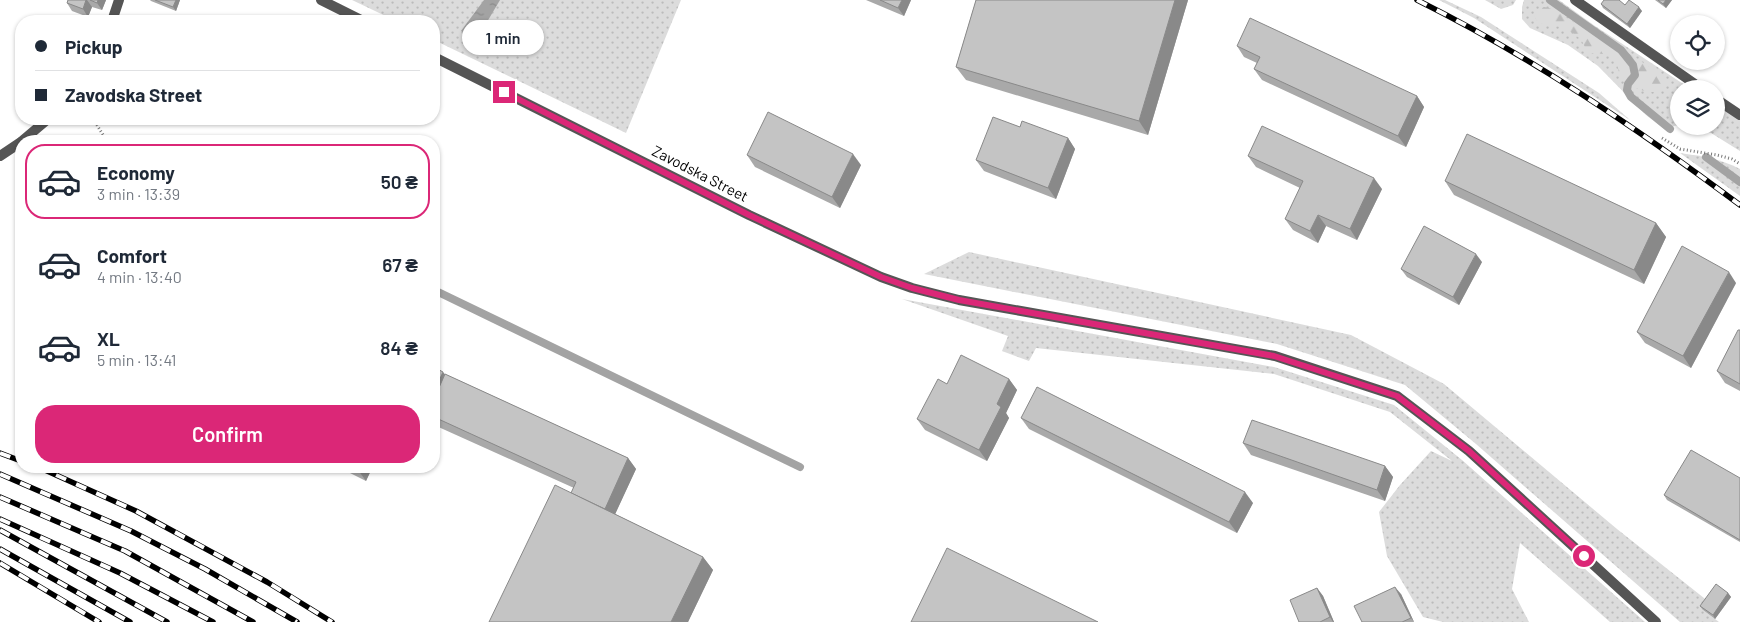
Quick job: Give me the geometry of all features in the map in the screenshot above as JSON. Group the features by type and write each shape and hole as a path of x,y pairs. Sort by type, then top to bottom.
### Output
{"street":[{"path":"114,15 119,0"},
{"path":"321,0 351,15"},
{"path":"1575,0 1689,80"},
{"name":"Zavodska Street","path":"440,60 749,215 881,277 912,288 959,300 1274,356 1397,396 1469,451 1656,622"},
{"path":"1725,104 1740,115"},
{"path":"30,135 41,125"},
{"path":"0,156 15,146"}],"path":[{"path":"1662,138 1680,149 1717,155 1732,159 1740,164"}],"green space":[{"path":"352,0 681,0 626,133 440,43 440,15 383,15"},
{"path":"1439,0 1445,0 1481,17 1599,93 1630,120 1474,18"},
{"path":"1485,0 1516,0 1513,5 1501,9"},
{"path":"1524,0 1559,0 1677,80 1670,80 1670,130 1668,132 1646,115 1598,66 1568,45 1530,28 1522,19"},
{"path":"1544,7 1553,9 1635,57 1665,78 1668,84 1664,89 1652,92 1637,89 1621,77 1616,61 1611,57 1605,54 1588,53 1582,40 1572,33 1561,27 1540,23 1534,11"},
{"path":"1725,110 1740,120 1740,151 1714,135 1725,135"},
{"path":"1680,153 1718,160 1740,169 1740,196"},
{"path":"969,252 1351,335 1444,384 1617,529 1709,602 1703,610 1719,622 1680,622 1476,444 1405,385 1277,344 924,274"},
{"path":"902,299 1274,367 1394,405 1462,460 1645,622 1610,622 1520,543 1512,589 1529,622 1443,622 1423,617 1387,556 1379,512 1400,485 1431,451 1452,461 1390,412 1274,374 1036,348 1029,361 1002,351 1008,336"}],"water":[{"path":"484,0 500,0 487,22 472,37 461,31"}],"building":[{"path":"68,0 86,0 83,9 67,3"},
{"path":"155,0 176,0 173,7"},
{"path":"880,0 902,0 898,8"},
{"path":"976,0 1175,0 1139,121 956,67"},
{"path":"1604,0 1619,0 1625,5 1629,0 1639,7 1627,24 1601,4"},
{"path":"1658,0 1666,0 1663,4"},
{"path":"1250,18 1417,96 1398,136 1254,69 1260,57 1237,46"},
{"path":"768,112 853,154 832,197 747,155"},
{"path":"993,117 1020,127 1022,121 1068,138 1048,188 976,160"},
{"path":"1262,126 1374,178 1350,229 1318,215 1310,231 1285,219 1303,181 1248,156"},
{"path":"1467,134 1656,223 1634,270 1445,181"},
{"path":"1424,226 1476,254 1453,297 1401,269"},
{"path":"1682,246 1729,272 1683,356 1637,332"},
{"path":"1738,330 1740,330 1740,384 1717,371"},
{"path":"961,355 1009,379 997,404 1001,407 979,450 917,419 938,379 947,384"},
{"path":"445,374 628,458 605,509 571,493 576,482 440,420 440,385"},
{"path":"1037,387 1245,492 1229,522 1021,418"},
{"path":"1252,420 1385,466 1377,490 1243,443"},
{"path":"1691,450 1740,478 1740,540 1664,495"},
{"path":"555,485 703,557 671,622 489,622"},
{"path":"947,548 1098,622 911,622"},
{"path":"1716,584 1728,593 1713,615 1700,606"},
{"path":"1395,587 1411,618 1402,622 1362,622 1354,606"},
{"path":"1317,588 1330,617 1320,622 1299,622 1290,600"}],"waterway":[{"path":"1550,0 1621,50 1633,65 1635,75 1628,84 1627,90 1631,97 1670,129"},
{"path":"1706,157 1740,182"},
{"path":"440,293 800,467"}],"railway":[{"path":"1417,0 1502,45 1583,95 1663,149 1740,205"},
{"path":"0,453 15,459"},
{"path":"52,473 136,511 267,582 332,622"},
{"path":"0,474 131,531 205,569 297,622"},
{"path":"0,497 125,551 253,622"},
{"path":"0,519 120,573 213,622"},
{"path":"0,530 167,622"},
{"path":"0,549 130,622"},
{"path":"0,563 99,622"}],"route":[{"path":"504,92 749,215 881,277 912,288 959,300 1274,356 1397,396 1469,451 1584,556"}]}
